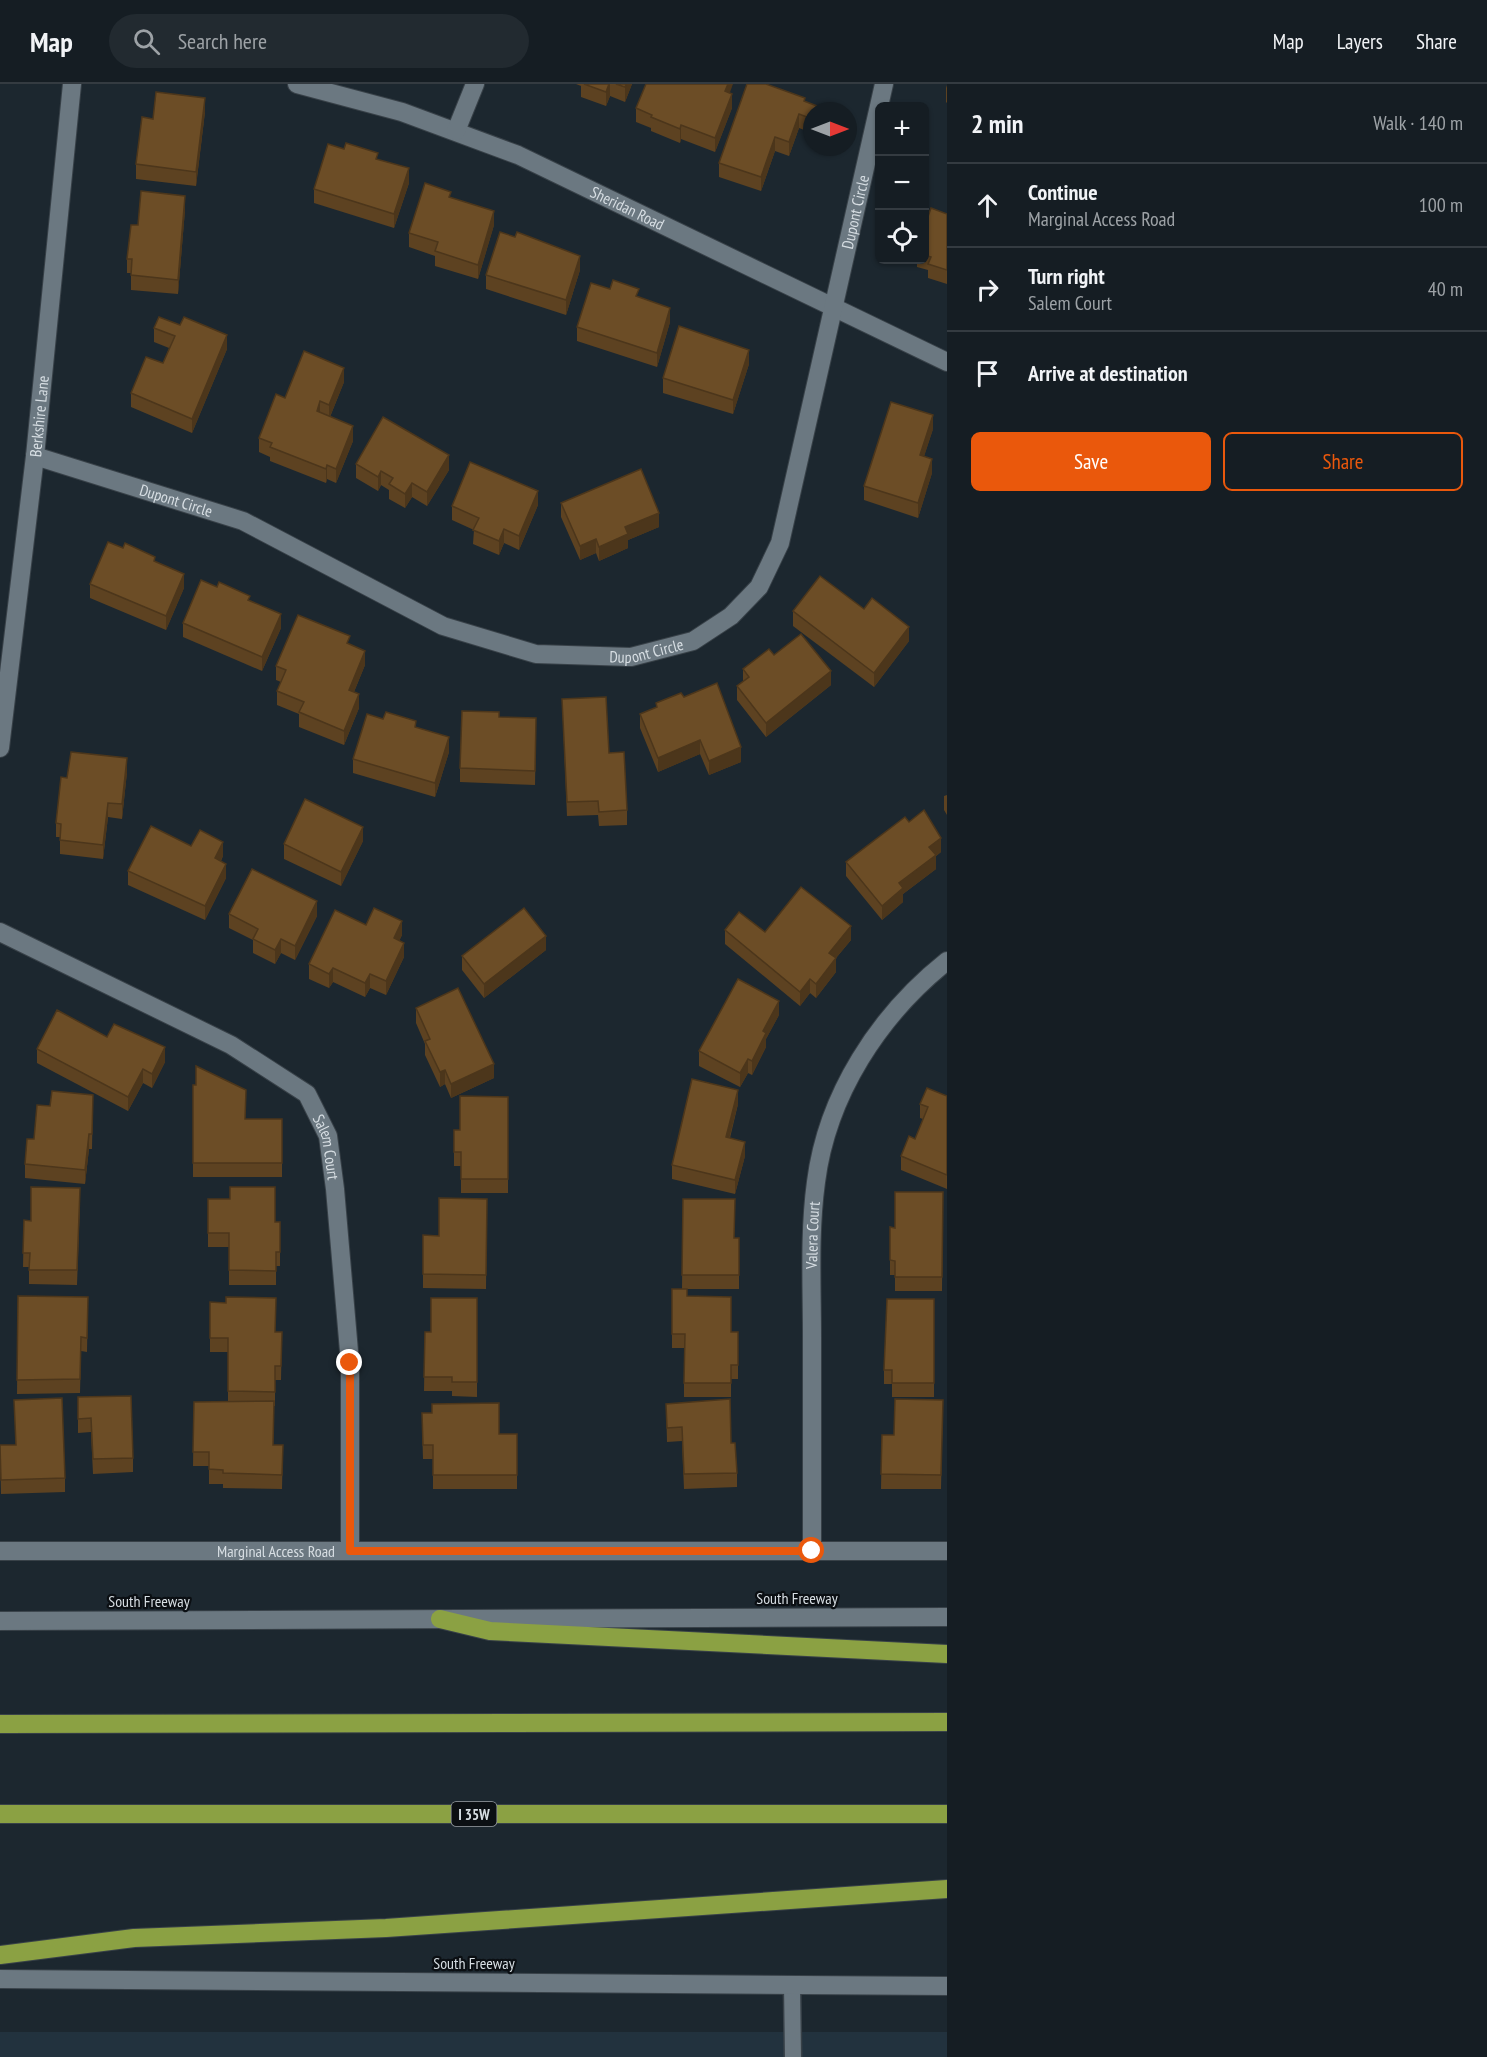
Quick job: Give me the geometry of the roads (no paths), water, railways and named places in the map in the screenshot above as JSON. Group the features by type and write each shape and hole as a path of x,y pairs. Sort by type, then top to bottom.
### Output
{"highway":[{"path":"440,1619 490,1631 947,1654"},
{"path":"0,1724 947,1722"},
{"name":"I 35W","path":"0,1815 947,1815"},
{"path":"0,1955 134,1938 386,1928 947,1889"}],"street":[{"name":"Berkshire Lane","path":"0,748 35,456 72,84"},
{"name":"Sheridan Road","path":"297,84 402,111 518,155 833,309 947,362"},
{"path":"456,131 475,84"},
{"name":"Dupont Circle","path":"35,456 243,521 444,626 536,654 631,657 693,641 731,616 759,586 780,543 884,84"},
{"name":"Salem Court","path":"0,932 231,1045 307,1094 328,1136 335,1189 350,1363 350,1551"},
{"name":"Valera Court","path":"812,1551 812,1262 816,1182 826,1138 847,1081 885,1019 947,961"},
{"name":"Marginal Access Road","path":"0,1551 947,1551"},
{"name":"South Freeway","path":"0,1621 947,1617"},
{"name":"South Freeway","path":"0,1979 947,1986"}],"lane":[{"path":"792,1985 793,2057"}]}
